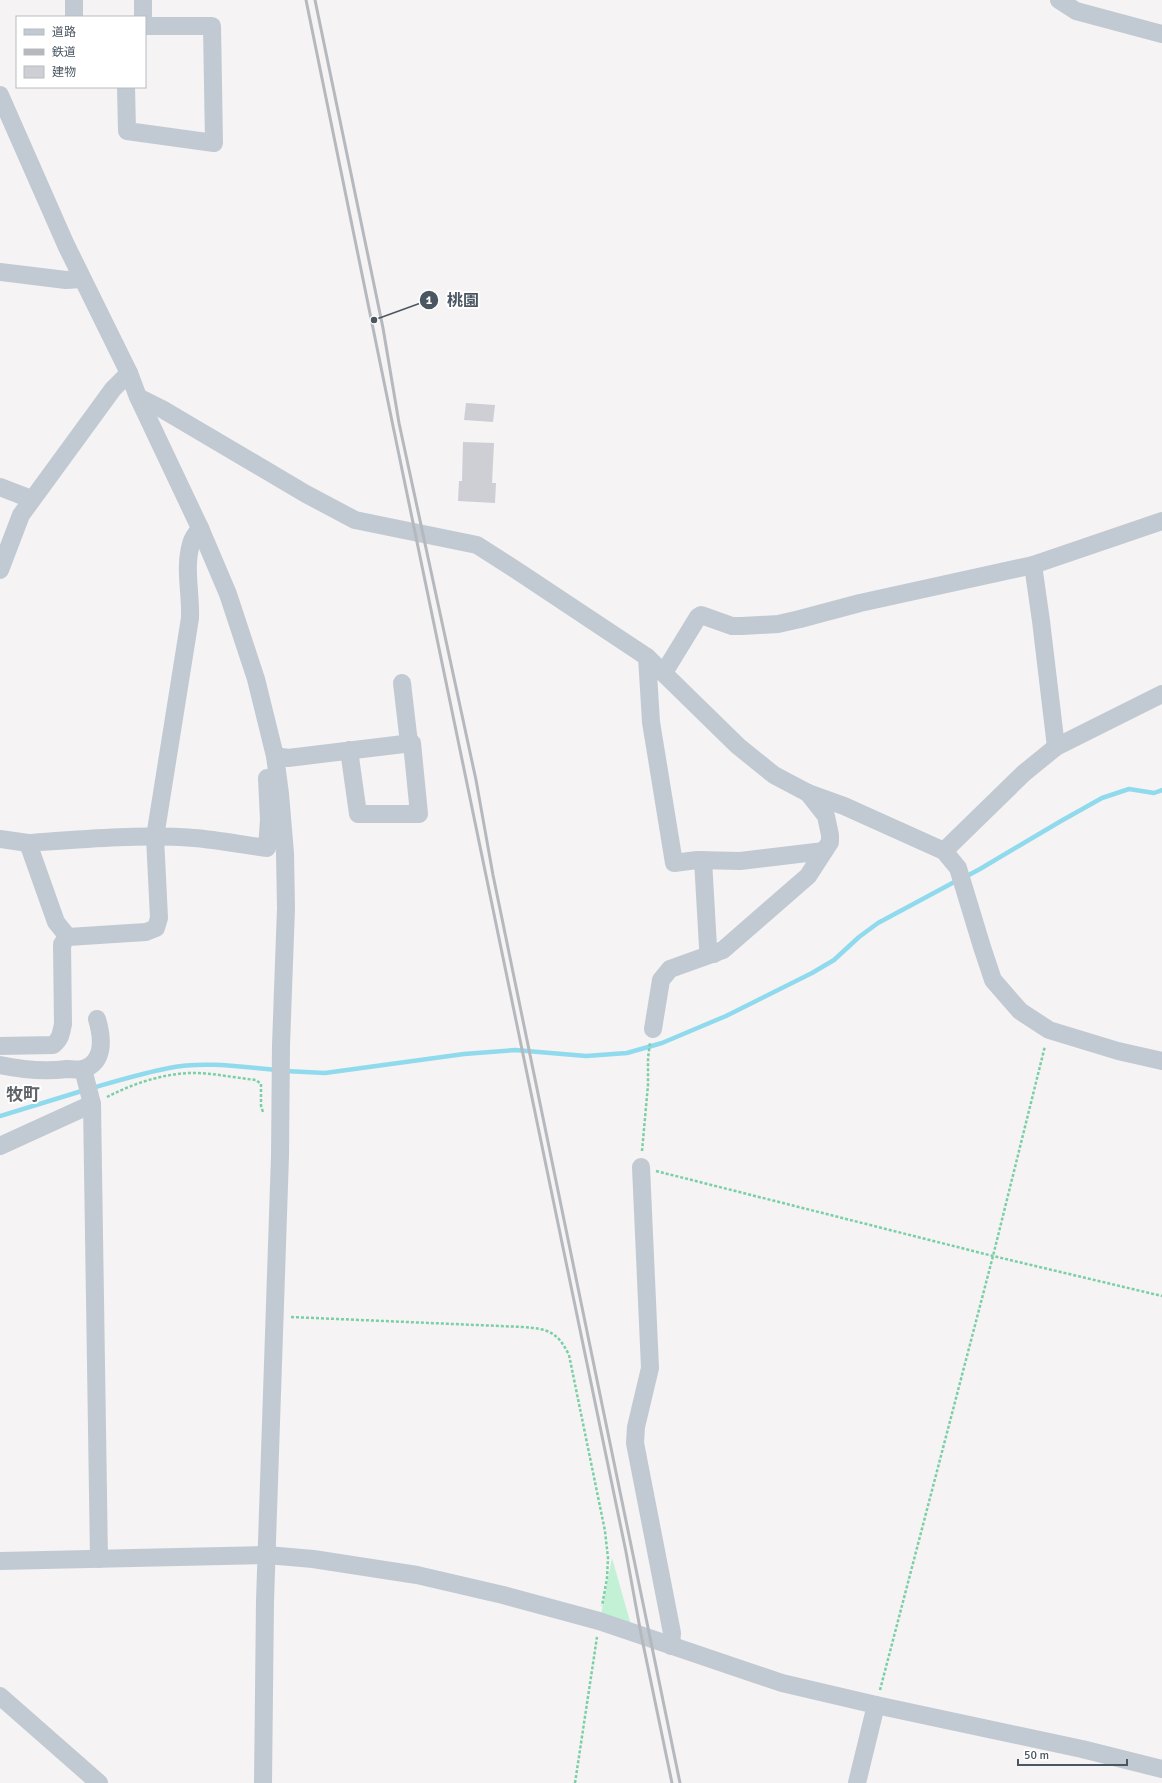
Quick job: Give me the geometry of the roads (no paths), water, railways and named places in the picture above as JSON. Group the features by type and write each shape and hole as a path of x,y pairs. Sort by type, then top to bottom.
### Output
{"street":[{"path":"74,0 74,16"},
{"path":"142,16 143,0"},
{"path":"1059,0 1076,11 1162,34"},
{"path":"126,88 127,131 214,143 212,26 146,26"},
{"path":"0,95 66,246 129,373 138,397 200,528 228,594 256,680 274,752 280,794 285,853 286,908 268,1555 265,1601 263,1783"},
{"path":"0,272 66,280 82,278"},
{"path":"0,570 18,522 31,499 113,389 129,373"},
{"path":"138,397 162,409 306,494 355,520 477,546 516,570 647,657 760,766 808,793 844,806 944,851 958,868 982,947 994,980 1020,1011 1049,1030 1118,1051 1162,1061"},
{"path":"0,487 31,499"},
{"path":"662,672 668,666 698,617 701,615 737,626 778,624 860,603 1033,565 1162,521"},
{"path":"0,1046 53,1045 61,1036 63,1024 62,944 68,937 146,932 156,928 158,918 155,837 190,618 190,602 186,571 191,542 200,528"},
{"path":"1033,565 1056,747"},
{"path":"647,657 652,722 674,863 703,860 740,861 824,851"},
{"path":"402,683 409,744"},
{"path":"944,851 1024,773 1056,747 1162,694"},
{"path":"0,839 28,843 111,838 195,838 267,848 269,820 265,756 274,752 288,758 349,750 409,744 412,743 419,814 358,814 349,750"},
{"path":"653,1029 661,980 670,969 723,950 808,876 830,842 829,827 826,816 808,793"},
{"path":"28,843 56,922 68,937"},
{"path":"703,860 708,947 714,954"},
{"path":"0,1065 30,1071 84,1071 93,1063 101,1050 100,1031 97,1019"},
{"path":"84,1071 91,1102 99,1559"},
{"path":"0,1146 91,1102"},
{"path":"641,1168 650,1368 635,1435 672,1633 671,1646"},
{"path":"0,1561 268,1555 313,1559 417,1575 503,1595 599,1621 782,1683 876,1705 1082,1749 1162,1770"},
{"path":"0,1696 99,1783"},
{"path":"857,1783 876,1705"}],"waterway":[{"path":"965,877 1102,798 1129,789 1154,793 1162,790"},
{"path":"285,1071 325,1073 464,1054 515,1050 586,1056 627,1053 662,1043 726,1016 812,973 834,960 859,937 878,923 958,880"},
{"path":"92,1088 150,1072 182,1066 223,1065 277,1070"},
{"path":"0,1116 85,1090"}],"railway":[{"path":"306,0 626,1552 641,1634 672,1783"},
{"path":"315,0 383,328 399,423 476,780 493,875 680,1783"}],"place":[{"name":"桃園","path":"374,320"}],"district":[{"name":"牧町","path":"23,1094"}]}
